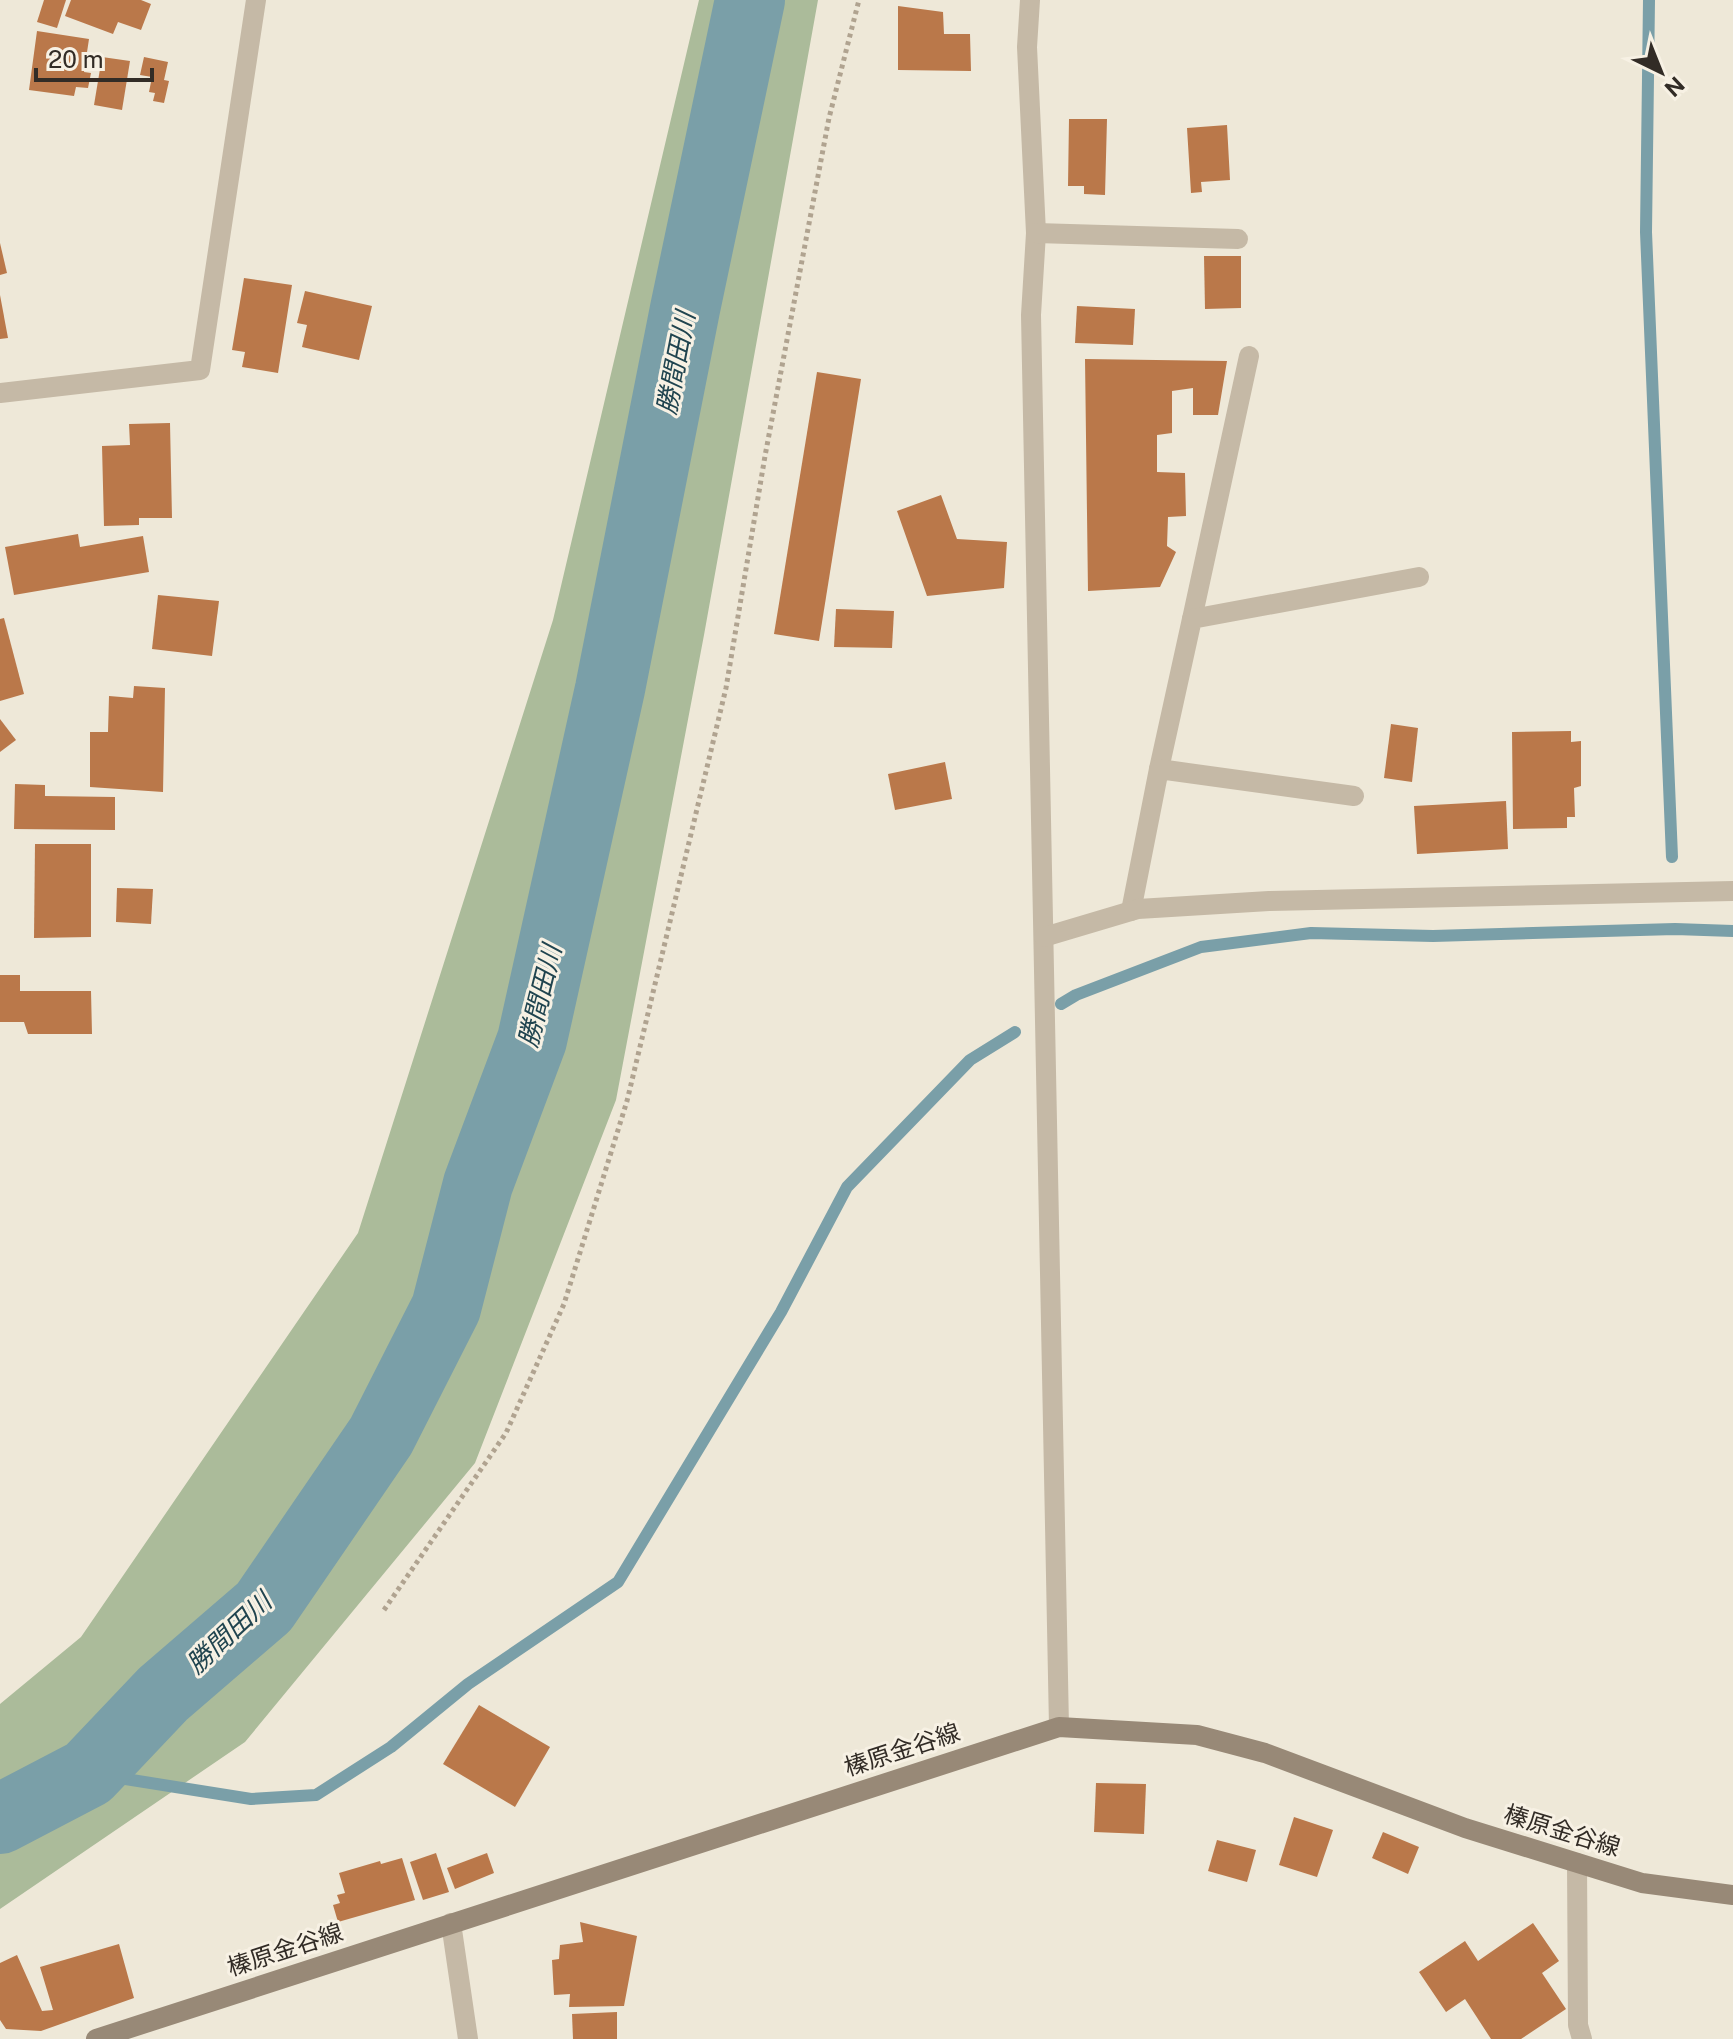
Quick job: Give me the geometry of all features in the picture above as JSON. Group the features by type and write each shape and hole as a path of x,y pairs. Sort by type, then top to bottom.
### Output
{"main road":[{"name":"榛原金谷線","path":"96,2039 1059,1727 1197,1735 1265,1753 1465,1828 1642,1883 1733,1895"}],"street":[{"path":"0,393 200,370 256,0"},
{"path":"1030,0 1027,47 1036,233 1031,315 1059,1727"},
{"path":"1036,233 1238,239"},
{"path":"1131,911 1249,356"},
{"path":"1192,619 1419,577"},
{"path":"1159,769 1354,796"},
{"path":"1044,937 1131,911 1269,901 1733,891"},
{"path":"1577,1863 1578,2025 1582,2039"},
{"path":"451,1923 468,2039"}],"path":[{"path":"384,1610 506,1433 564,1304 627,1101 726,688 765,456 829,118 859,0"}],"green space":[{"path":"699,0 818,0 704,635 616,1100 475,1463 245,1742 0,1909 0,1704 81,1637 358,1233 553,620"}],"building":[{"path":"44,0 66,0 57,28 37,22"},
{"path":"71,0 141,0 151,4 141,30 118,22 113,34 65,16"},
{"path":"898,6 943,12 944,34 970,34 971,71 898,70"},
{"path":"37,31 89,39 84,72 91,73 88,88 76,87 74,96 29,90"},
{"path":"102,57 130,61 122,110 94,105"},
{"path":"144,57 168,62 164,80 169,81 164,103 153,101 155,93 149,92 152,77 140,75"},
{"path":"1069,119 1107,119 1105,195 1084,194 1084,186 1068,186"},
{"path":"1227,125 1230,180 1201,182 1202,192 1191,193 1187,128"},
{"path":"0,243 7,273 0,275"},
{"path":"1204,256 1241,256 1241,308 1205,309"},
{"path":"244,278 292,285 278,373 242,367 245,352 232,350"},
{"path":"305,291 372,306 359,360 302,347 307,325 297,323"},
{"path":"0,295 8,338 0,339"},
{"path":"1077,306 1135,309 1133,345 1075,343"},
{"path":"1085,359 1227,361 1218,415 1193,415 1193,388 1172,391 1172,433 1157,435 1157,472 1185,473 1186,516 1168,517 1167,546 1176,552 1160,587 1088,591"},
{"path":"817,372 861,379 819,641 774,634"},
{"path":"170,423 172,518 139,518 139,525 104,526 102,446 130,445 129,424"},
{"path":"941,495 957,539 1007,542 1004,588 927,596 897,511"},
{"path":"78,534 80,547 143,536 149,572 14,595 5,547"},
{"path":"158,595 219,601 212,656 152,649"},
{"path":"836,609 894,611 892,648 834,647"},
{"path":"4,618 24,694 0,701 0,619"},
{"path":"134,686 165,688 163,792 90,787 90,732 108,732 109,696 133,698"},
{"path":"0,719 16,740 0,752"},
{"path":"1391,724 1418,728 1412,782 1384,778"},
{"path":"1571,731 1571,742 1581,741 1581,786 1574,788 1575,817 1567,817 1567,828 1513,829 1512,732"},
{"path":"945,762 952,799 895,810 888,774"},
{"path":"15,784 45,785 45,796 115,797 115,830 14,829"},
{"path":"1506,801 1508,849 1417,854 1414,806"},
{"path":"35,844 91,844 91,937 34,938"},
{"path":"117,888 153,889 151,924 116,922"},
{"path":"0,975 20,975 20,991 91,991 92,1034 28,1034 24,1022 0,1022"},
{"path":"479,1705 550,1747 515,1807 443,1764"},
{"path":"1096,1783 1146,1784 1144,1834 1094,1832"},
{"path":"1294,1817 1333,1830 1317,1877 1279,1865"},
{"path":"1383,1832 1419,1847 1408,1874 1372,1858"},
{"path":"1217,1840 1256,1850 1247,1882 1208,1871"},
{"path":"436,1853 449,1892 423,1900 410,1862"},
{"path":"487,1853 494,1873 455,1889 447,1868"},
{"path":"402,1858 415,1900 338,1922 333,1905 340,1903 337,1895 345,1893 339,1873"},
{"path":"580,1922 637,1936 624,2006 569,2007 570,1994 554,1995 552,1960 559,1959 560,1945 583,1942"},
{"path":"1533,1923 1559,1961 1542,1973 1566,2009 1521,2039 1491,2039 1465,1999 1446,2012 1419,1972 1465,1941 1478,1961"},
{"path":"119,1944 134,1998 41,2031 6,2029 0,2020 0,1963 17,1955 42,2011 53,2010 40,1967"},
{"path":"617,2012 617,2039 573,2039 572,2014"}],"waterway":[{"name":"勝間田川","path":"0,1819 88,1773 163,1694 264,1607 381,1436 446,1308 478,1184 532,1040 610,689 750,0"},
{"path":"1649,0 1646,232 1672,857"},
{"path":"1061,1004 1076,995 1201,947 1311,933 1433,936 1675,929 1733,931"},
{"path":"88,1773 251,1799 316,1795 391,1747 468,1684 618,1582 781,1312 847,1187 970,1060 1015,1032"}]}
